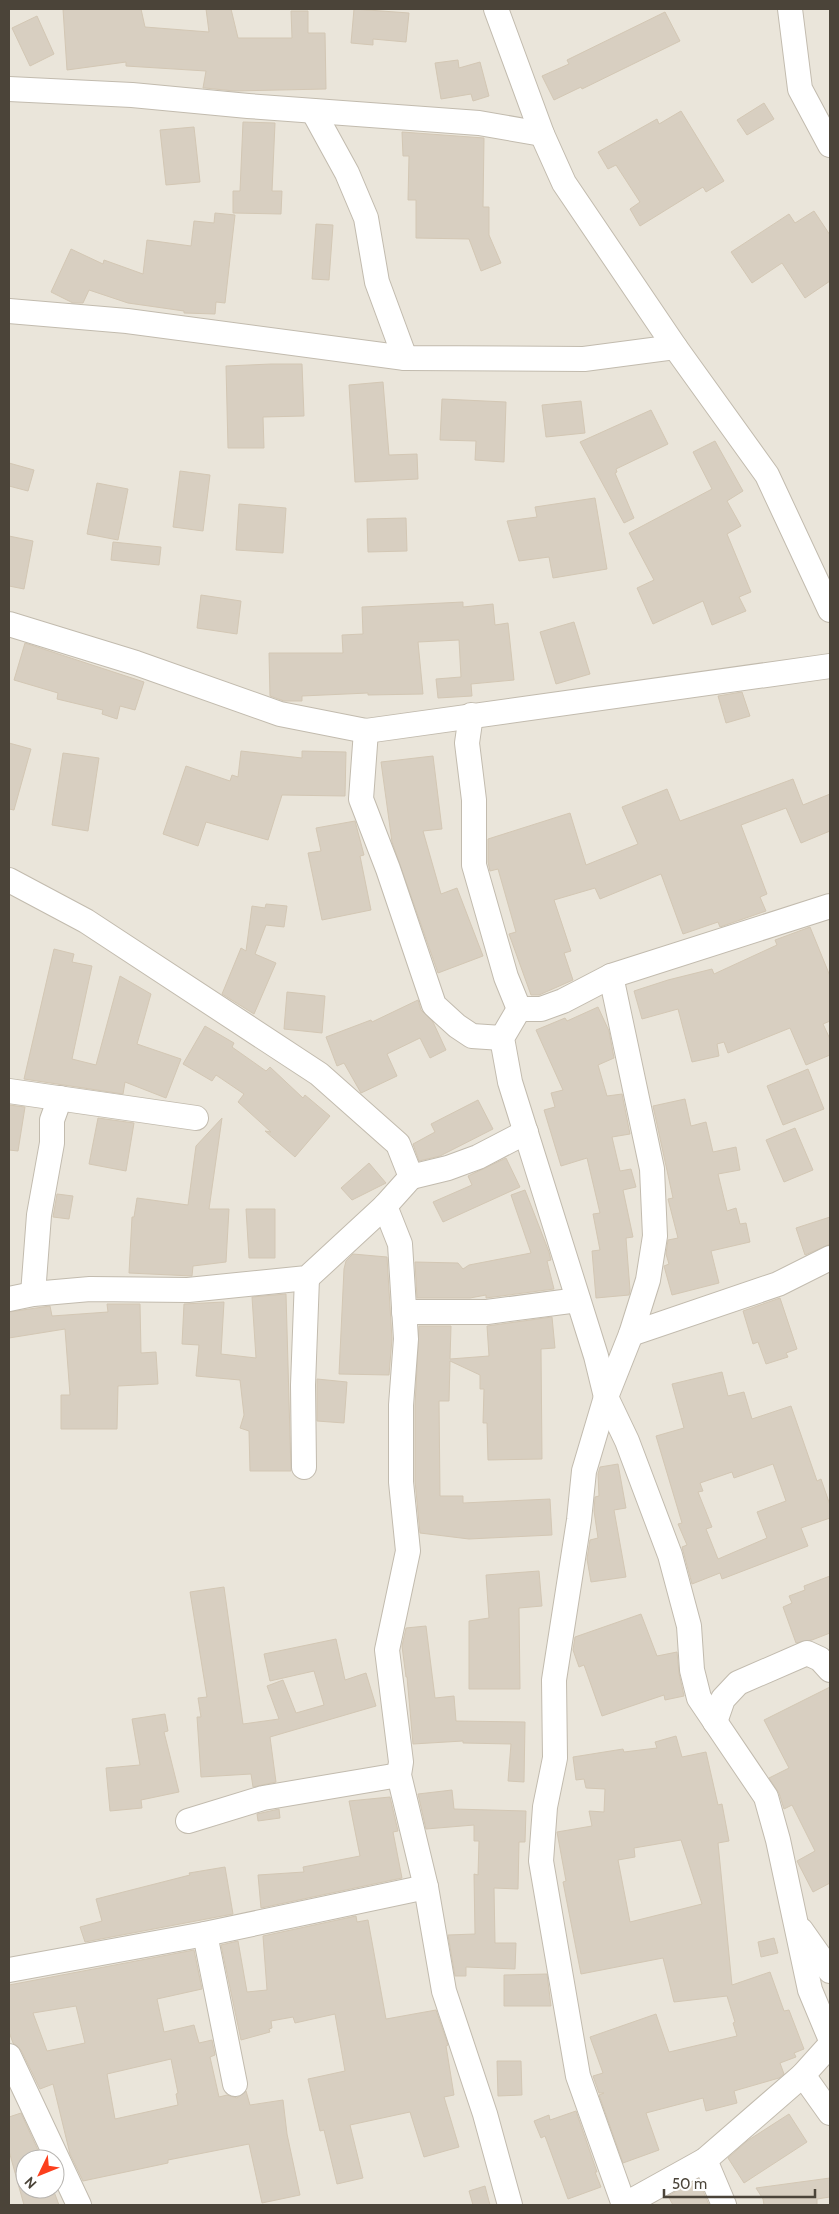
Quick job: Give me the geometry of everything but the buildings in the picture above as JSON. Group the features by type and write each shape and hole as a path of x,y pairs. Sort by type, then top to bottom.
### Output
{"street":[{"path":"496,9 542,134 564,183 675,347 767,475 830,610"},
{"path":"790,9 800,89 830,145"},
{"path":"9,89 132,95 479,123 542,134"},
{"path":"313,111 347,173 366,218 377,282 405,358"},
{"path":"9,311 127,321 405,358 584,359 675,347"},
{"path":"9,624 111,655 280,714 366,731 830,666"},
{"path":"471,715 467,743 474,800 474,865 506,977 519,1009"},
{"path":"366,731 361,799 388,869 434,1005 457,1026 472,1036 502,1038"},
{"path":"9,880 86,921 319,1074 398,1144 411,1177"},
{"path":"519,1009 541,1009 611,976 830,906"},
{"path":"611,976 652,1169 655,1236 648,1280 631,1334 606,1397 584,1471 554,1680 554,1758 545,1807 541,1861 578,2076 624,2205 704,2160 803,2075 830,2045"},
{"path":"519,1009 502,1038 510,1082 606,1397 627,1441 670,1555 689,1626 692,1670 699,1698 766,1797 778,1840 810,1990 830,2038"},
{"path":"9,1092 196,1118"},
{"path":"33,1294 40,1215 52,1143 52,1120 60,1098"},
{"path":"9,1299 33,1294 90,1289 188,1290 308,1278 385,1206 411,1177 448,1168 478,1157 526,1132"},
{"path":"385,1206 400,1244 406,1339 401,1405 401,1482 408,1551 387,1650 400,1762 399,1775 426,1887 444,1991 485,2114 510,2205"},
{"path":"631,1334 778,1284 830,1258"},
{"path":"304,1467 303,1385 308,1278"},
{"path":"404,1312 487,1312 578,1300"},
{"path":"715,1722 723,1699 738,1683 807,1652 820,1659 830,1670"},
{"path":"188,1821 263,1798 399,1775"},
{"path":"9,1970 205,1934 426,1887"},
{"path":"794,1920 830,1971"},
{"path":"205,1934 235,2084"},
{"path":"9,2056 79,2205"},
{"path":"803,2075 830,2113"},
{"path":"704,2160 724,2205"}],"shaded area":[{"path":"9,9 830,9 830,2205 9,2205"}]}
